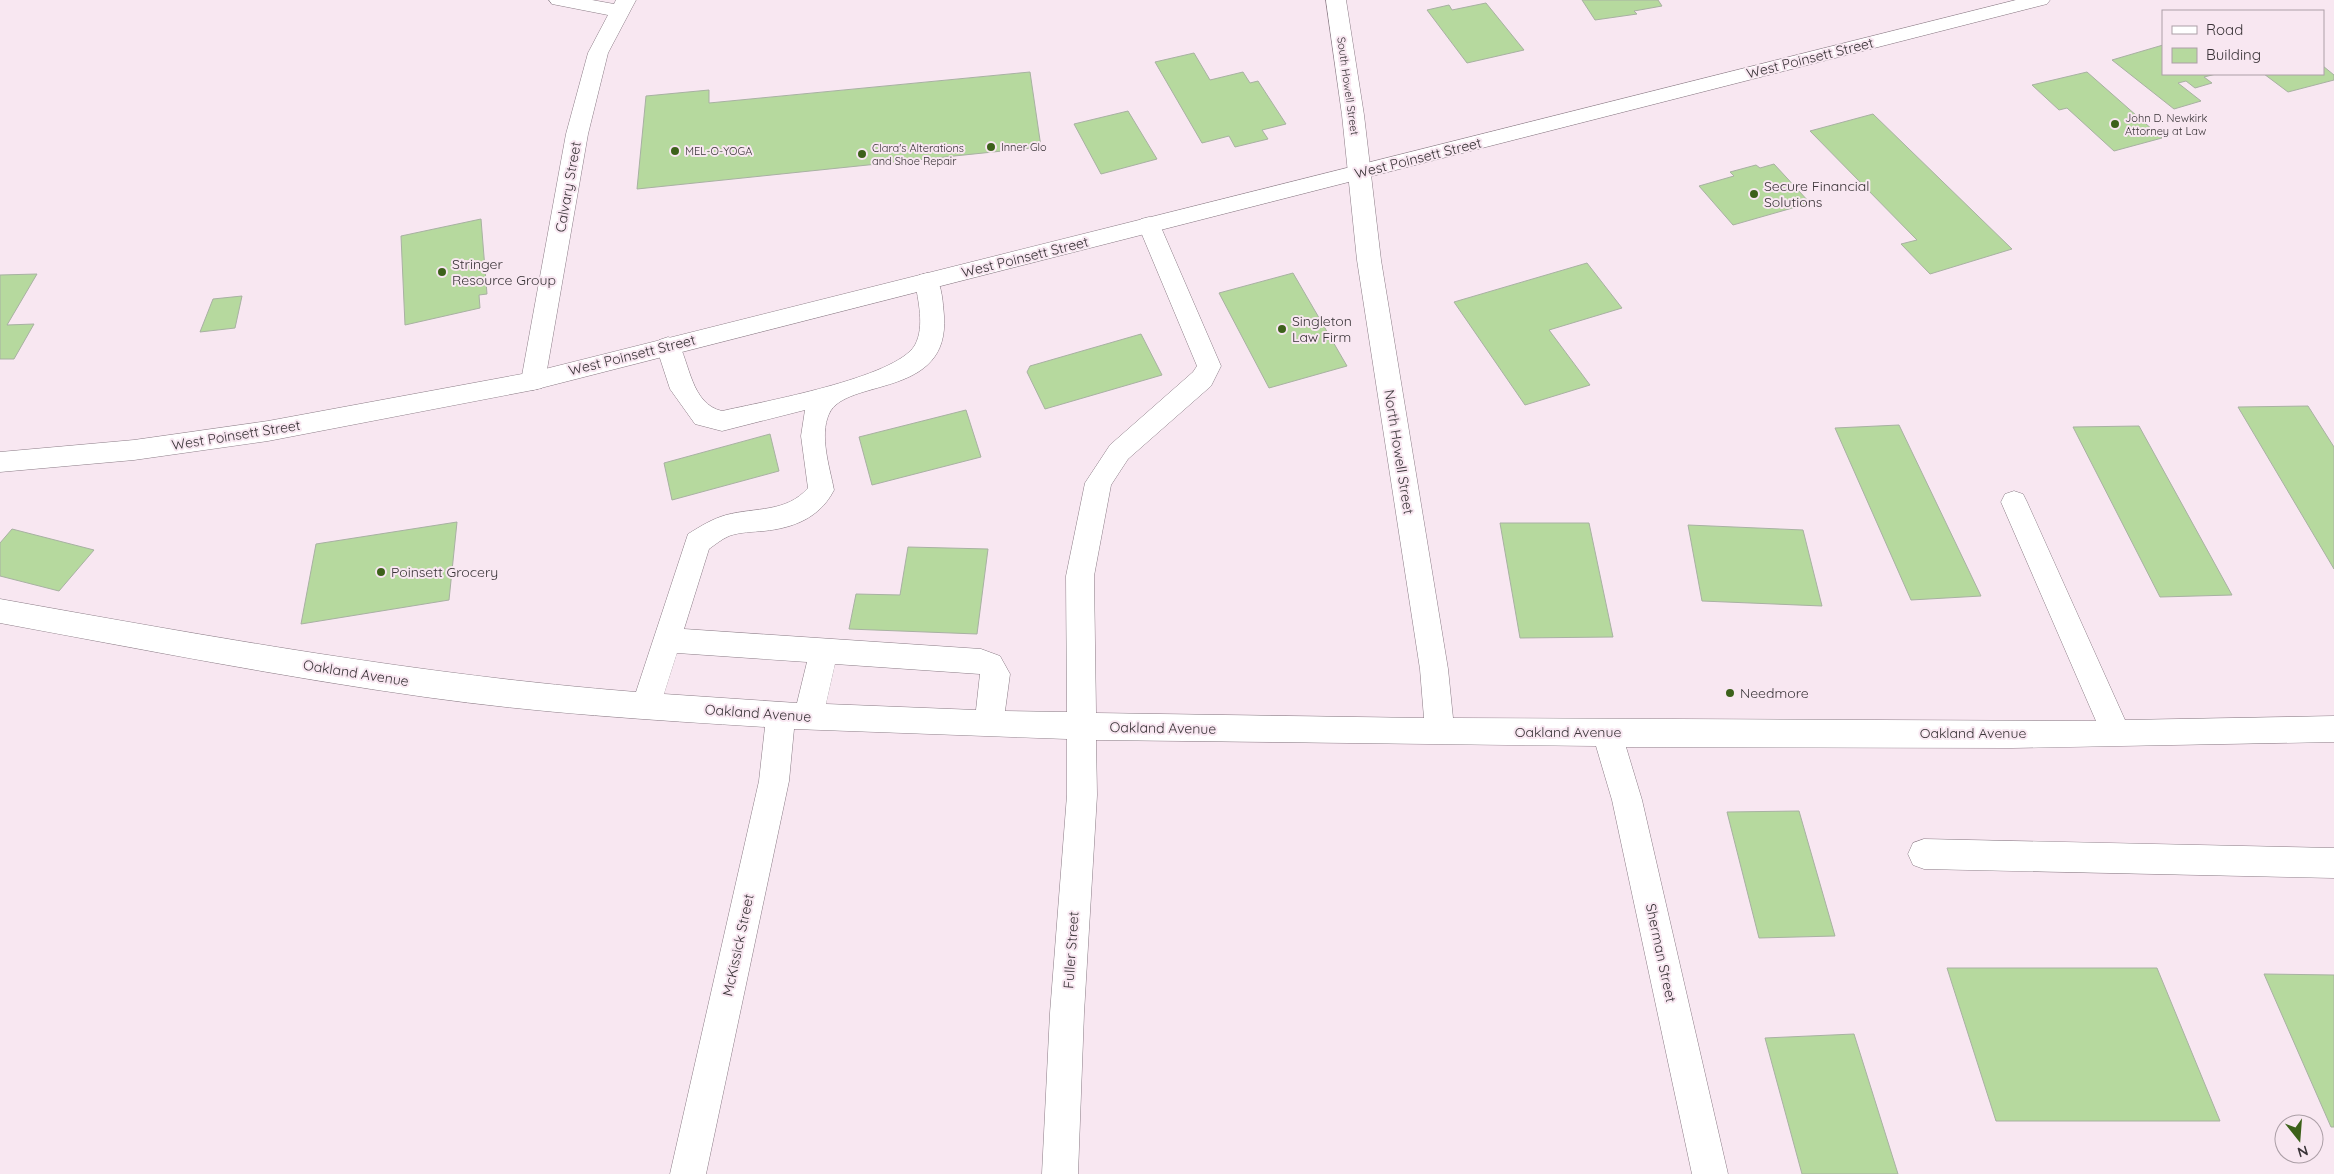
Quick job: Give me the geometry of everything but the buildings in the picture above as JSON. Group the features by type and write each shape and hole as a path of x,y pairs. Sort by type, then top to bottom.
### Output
{"street":[{"path":"559,0 623,5"},
{"name":"South Howell Street","path":"1336,0 1359,172"},
{"name":"West Poinsett Street","path":"0,462 74,458 225,438 404,408 533,380 2040,0"},
{"name":"Calvary Street","path":"533,380 577,134 598,52 623,5"},
{"name":"North Howell Street","path":"1359,172 1369,260 1434,669 1440,731"},
{"name":"Fuller Street","path":"1060,1174 1067,1013 1082,795 1080,576 1098,483 1119,452 1202,379 1209,366 1149,225"},
{"path":"668,346 682,389 704,417 722,421 836,393 895,373 917,362 927,350 932,323 927,281"},
{"path":"646,706 698,542 724,526 789,516 810,505 821,490 813,427 818,408 836,393"},
{"path":"2014,502 2116,734"},
{"name":"Oakland Avenue","path":"0,611 376,678 567,700 795,716 1080,727 1607,733 2188,734 2334,729"},
{"path":"667,640 981,662 990,666 996,674 989,723"},
{"name":"McKissick Street","path":"688,1174 774,782 795,716 824,650"},
{"name":"Sherman Street","path":"1607,733 1627,800 1710,1174"},
{"path":"1924,854 2334,863"}],"place":[{"name":"John D. Newkirk Attorney at Law","path":"2115,124"},
{"name":"Inner Glo","path":"991,147"},
{"name":"MEL-O-YOGA","path":"675,151"},
{"name":"Clara's Alterations and Shoe Repair","path":"862,154"},
{"name":"Secure Financial Solutions","path":"1754,194"},
{"name":"Stringer Resource Group","path":"442,272"},
{"name":"Singleton Law Firm","path":"1282,329"},
{"name":"Poinsett Grocery","path":"381,572"},
{"name":"Needmore","path":"1730,693"}]}
